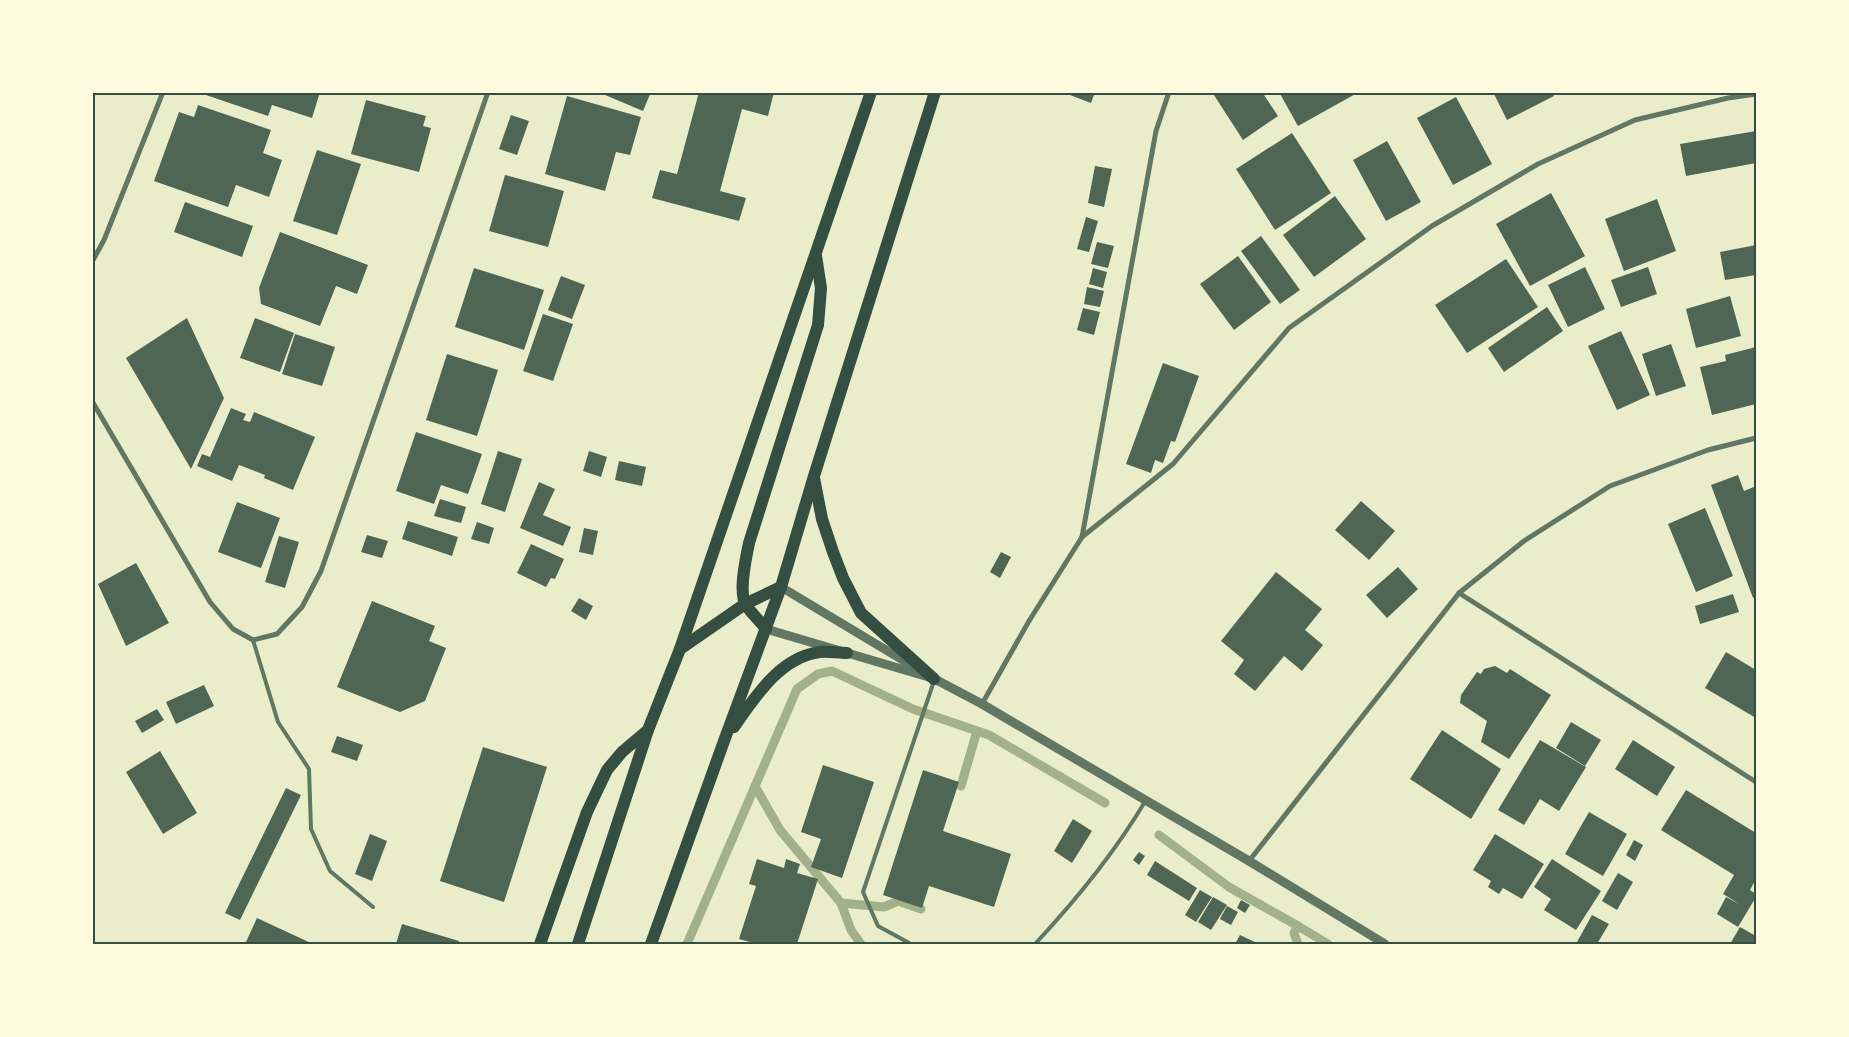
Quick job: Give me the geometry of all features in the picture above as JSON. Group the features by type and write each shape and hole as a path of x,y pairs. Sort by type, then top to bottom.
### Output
{"main road":[{"path":"578,944 648,730 680,649 871,92"},
{"path":"651,944 781,587 935,92"},
{"path":"766,629 745,604 743,594 744,567 749,543 818,325 821,288 815,255"},
{"path":"814,476 822,519 833,552 843,578 861,613 934,679"},
{"path":"680,649 745,604 781,587"},
{"path":"724,741 767,682 794,661 820,652 847,653"},
{"path":"540,944 587,812 607,770 622,752 648,730"}],"street":[{"path":"92,262 104,240 163,92"},
{"path":"92,401 210,602 233,629 253,640 277,634 302,607 322,572 488,92"},
{"path":"1082,537 1156,131 1169,92"},
{"path":"982,704 1029,621 1082,537 1173,464 1289,328 1432,226 1538,164 1635,120 1728,98 1756,94"},
{"path":"1249,862 1459,593 1524,541 1610,486 1708,450 1756,438"},
{"path":"781,587 934,679 982,704 1146,800 1385,944"},
{"path":"1459,593 1756,782"},
{"path":"766,629 934,679"}],"lane":[{"path":"253,640 278,722 309,769 312,829 330,871 374,907"},
{"path":"911,944 878,926 863,892 934,679"},
{"path":"1035,944 1074,902 1119,843 1146,800"}],"building":[{"path":"203,92 320,92 312,118 272,105 268,116 203,94"},
{"path":"598,92 651,92 643,111"},
{"path":"699,92 774,92 768,116 742,109 720,191 746,198 739,221 652,198 660,170 677,174"},
{"path":"1062,92 1095,92 1091,103"},
{"path":"1212,92 1262,92 1278,116 1243,140"},
{"path":"1279,92 1359,92 1298,126"},
{"path":"1493,92 1552,92 1554,96 1507,120"},
{"path":"567,96 641,117 630,155 616,152 605,191 545,174"},
{"path":"1456,97 1492,164 1453,185 1417,118"},
{"path":"366,100 426,116 423,126 431,128 419,172 351,154"},
{"path":"198,105 271,130 263,153 282,160 269,197 236,185 228,207 154,181 179,112 194,117"},
{"path":"511,115 529,121 517,155 499,149"},
{"path":"1756,131 1756,163 1686,176 1680,144"},
{"path":"1292,133 1331,193 1275,230 1236,169"},
{"path":"1387,141 1421,202 1386,221 1353,160"},
{"path":"317,150 361,164 337,235 293,221"},
{"path":"1095,166 1112,169 1104,207 1088,203"},
{"path":"505,175 564,191 548,247 489,231"},
{"path":"1551,193 1585,256 1530,286 1496,224"},
{"path":"1335,196 1366,239 1314,277 1283,235"},
{"path":"1657,199 1676,251 1624,271 1605,219"},
{"path":"185,202 253,226 242,257 174,232"},
{"path":"1086,217 1098,221 1089,252 1077,249"},
{"path":"280,232 368,265 357,294 336,286 320,326 261,304 259,288"},
{"path":"1261,236 1300,290 1280,304 1241,251"},
{"path":"1097,242 1114,246 1108,268 1091,264"},
{"path":"1756,245 1756,275 1725,280 1720,252"},
{"path":"1238,256 1271,302 1234,330 1200,284"},
{"path":"1506,259 1538,307 1467,353 1435,305"},
{"path":"1585,267 1605,309 1568,327 1548,285"},
{"path":"1648,267 1657,294 1621,307 1611,280"},
{"path":"474,268 544,290 524,350 455,327"},
{"path":"1093,268 1107,272 1103,288 1089,284"},
{"path":"561,276 585,285 572,319 548,310"},
{"path":"1087,287 1104,291 1100,307 1084,304"},
{"path":"1730,296 1741,336 1696,348 1686,309"},
{"path":"1547,307 1563,331 1504,372 1488,348"},
{"path":"1083,308 1100,312 1094,335 1077,330"},
{"path":"543,314 573,324 553,381 523,371"},
{"path":"187,318 224,398 191,469 126,358"},
{"path":"255,318 294,333 280,372 240,358"},
{"path":"1621,331 1650,395 1617,410 1588,346"},
{"path":"295,334 335,347 322,386 282,374"},
{"path":"1671,344 1686,386 1656,396 1642,354"},
{"path":"1756,347 1756,404 1712,415 1700,367 1726,361 1725,355"},
{"path":"447,354 498,370 477,436 426,420"},
{"path":"1163,363 1199,376 1175,442 1171,441 1163,463 1155,460 1151,473 1126,464"},
{"path":"231,408 246,414 243,420 250,422 254,412 315,437 293,490 264,478 265,475 239,465 232,481 197,466 202,454 210,457"},
{"path":"416,432 482,454 468,494 441,485 434,504 396,491"},
{"path":"498,451 522,459 505,512 481,504"},
{"path":"589,451 607,457 601,477 583,471"},
{"path":"619,461 646,467 642,486 615,480"},
{"path":"1738,475 1744,491 1756,486 1756,597 1753,598 1711,485"},
{"path":"539,482 555,489 543,515 571,527 563,546 520,528"},
{"path":"440,499 466,507 461,523 434,516"},
{"path":"1361,501 1395,531 1369,560 1335,530"},
{"path":"237,502 280,518 261,568 218,552"},
{"path":"1705,508 1733,576 1696,592 1668,524"},
{"path":"408,521 458,537 452,556 402,539"},
{"path":"477,522 494,528 489,544 471,539"},
{"path":"584,528 598,531 593,555 579,552"},
{"path":"367,535 388,541 382,558 361,552"},
{"path":"279,536 299,542 285,588 265,582"},
{"path":"531,544 564,559 555,579 551,578 546,587 517,573"},
{"path":"1001,552 1011,557 1000,578 990,572"},
{"path":"136,563 169,623 126,646 98,584"},
{"path":"1398,567 1418,589 1387,618 1366,595"},
{"path":"1276,572 1322,609 1305,630 1323,645 1302,671 1284,656 1255,691 1234,674 1244,660 1221,641"},
{"path":"1733,594 1739,612 1700,624 1695,606"},
{"path":"579,598 593,606 586,620 571,611"},
{"path":"372,601 435,626 429,641 446,648 425,701 400,712 337,687"},
{"path":"1726,652 1756,670 1756,718 1705,688"},
{"path":"1495,666 1507,673 1510,669 1551,695 1509,759 1481,742 1487,721 1460,703 1461,695 1477,672 1481,674 1484,669"},
{"path":"204,685 214,706 176,724 166,702"},
{"path":"157,709 164,720 142,733 135,721"},
{"path":"1571,722 1601,740 1585,766 1556,748"},
{"path":"1442,730 1501,769 1471,819 1410,779"},
{"path":"337,736 363,745 357,761 331,752"},
{"path":"1540,740 1586,767 1559,811 1540,799 1524,825 1498,810"},
{"path":"1633,740 1675,767 1657,796 1615,769"},
{"path":"483,747 547,767 504,902 440,881"},
{"path":"160,751 197,813 163,834 126,772"},
{"path":"823,765 874,782 842,878 811,867 821,839 801,832"},
{"path":"923,770 959,782 943,831 1011,854 994,907 929,886 922,908 883,895"},
{"path":"286,788 301,795 240,920 225,913"},
{"path":"1686,790 1756,833 1756,879 1750,890 1756,894 1756,897 1738,927 1717,914 1726,897 1741,905 1723,894 1734,875 1661,830"},
{"path":"1589,812 1627,834 1603,876 1565,854"},
{"path":"1073,819 1092,831 1072,863 1054,851"},
{"path":"370,834 387,841 372,881 355,874"},
{"path":"1495,834 1544,864 1522,899 1503,888 1499,894 1488,887 1491,881 1473,870"},
{"path":"1634,840 1643,845 1635,861 1626,855"},
{"path":"1139,852 1145,856 1139,865 1133,860"},
{"path":"757,859 784,868 786,859 800,864 797,873 818,879 797,944 757,944 739,939 756,886 749,884"},
{"path":"1552,859 1601,891 1576,930 1544,910 1551,899 1534,887"},
{"path":"1155,861 1197,888 1189,901 1147,875"},
{"path":"1618,873 1633,882 1617,910 1602,901"},
{"path":"1200,890 1212,897 1196,922 1185,915"},
{"path":"1213,897 1227,905 1211,930 1198,922"},
{"path":"1241,900 1250,905 1245,913 1237,908"},
{"path":"1227,906 1238,912 1231,925 1220,919"},
{"path":"1592,915 1609,924 1597,944 1581,944 1577,942"},
{"path":"257,918 313,944 245,944"},
{"path":"402,924 459,941 458,944 396,944"},
{"path":"1740,927 1756,936 1756,944 1730,944"},
{"path":"1240,935 1259,944 1235,944"}],"waterway":[{"path":"687,944 797,689 818,674 832,671 913,709 989,735 1105,803"},
{"path":"961,786 977,731"},
{"path":"755,786 780,830 841,903 851,930 861,944"},
{"path":"1159,835 1229,887 1328,944"},
{"path":"841,903 884,907 898,901 921,909"},
{"path":"1298,926 1294,933 1298,944"}]}
